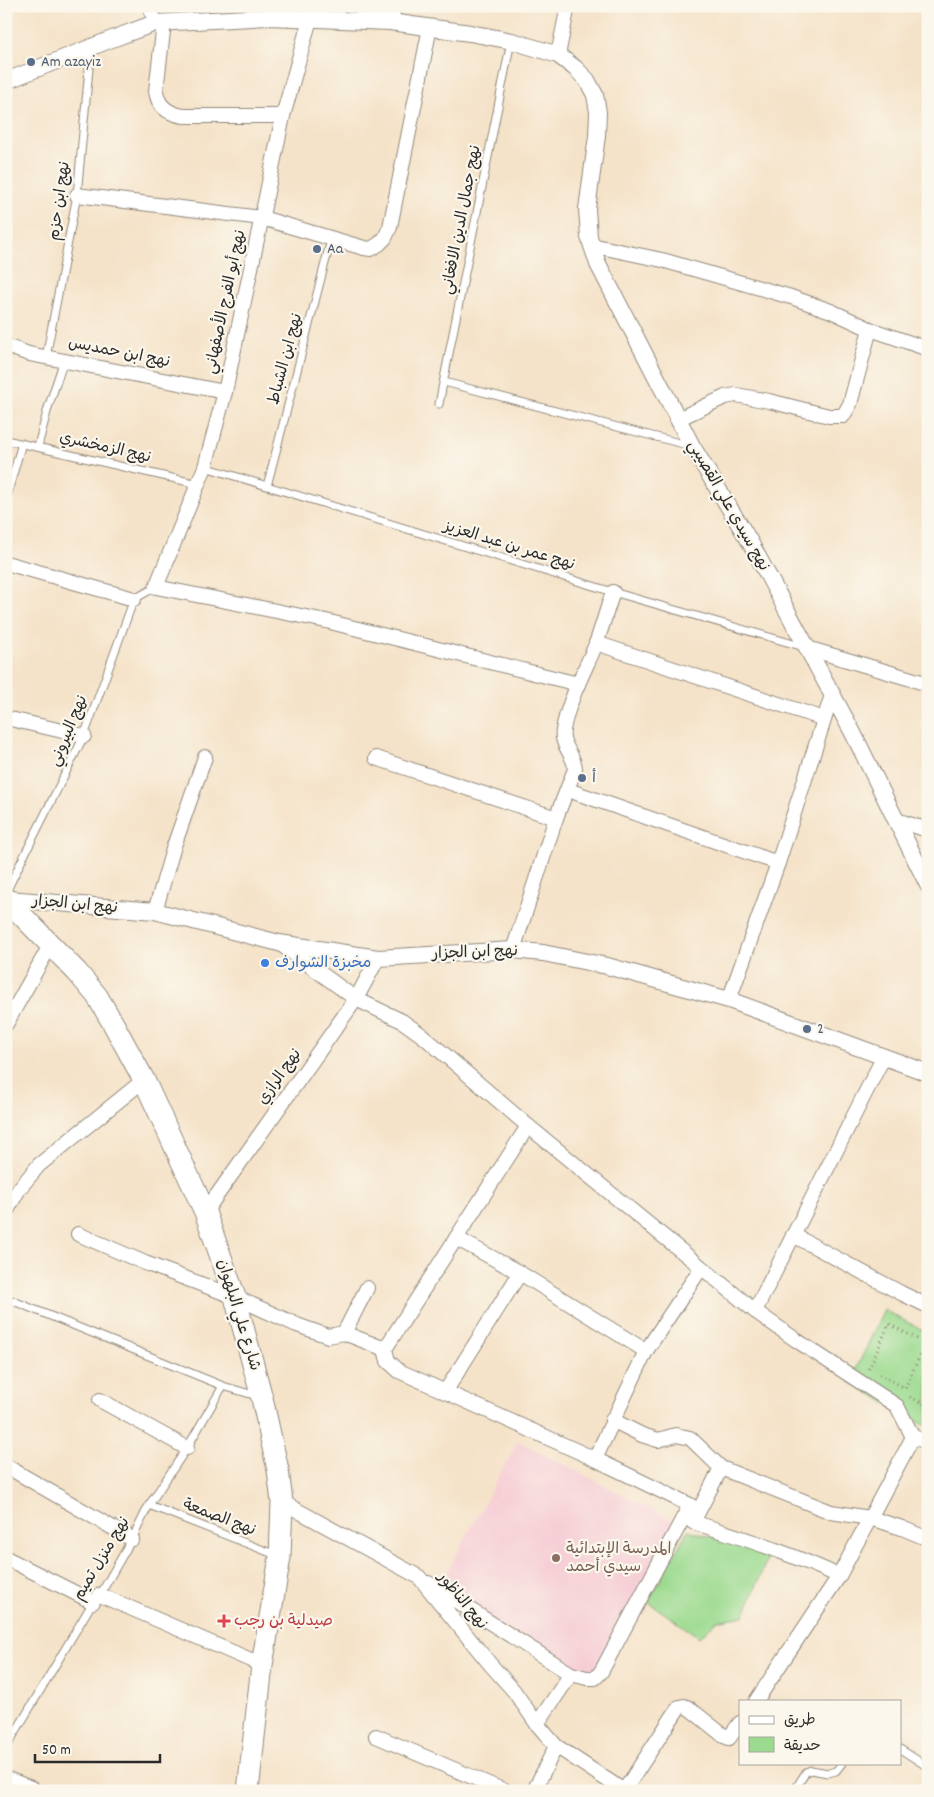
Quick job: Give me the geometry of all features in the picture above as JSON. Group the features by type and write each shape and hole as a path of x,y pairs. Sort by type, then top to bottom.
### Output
{"main road":[{"name":"شارع علي البلهوان","path":"7,897 96,996 114,1025 144,1080 205,1212 235,1297 262,1398 278,1470 282,1502 280,1557 262,1665 248,1791"},
{"path":"6,1781 32,1791"}],"street":[{"path":"150,6 160,23 156,91 158,102 161,106 172,113 184,116 283,116"},
{"path":"6,81 91,47 160,23 271,12 310,19 392,14 430,27 512,41 558,55 568,6"},
{"name":"نهج أبو الفرج الأصفهاني","path":"156,587 205,467 225,392 283,116 310,19"},
{"path":"77,195 262,218 331,240 371,249 385,238 390,227 430,27"},
{"name":"نهج سيدي علي القصيبي","path":"558,55 576,68 587,80 595,94 598,112 597,136 586,210 587,228 598,264 692,446 750,542 853,733 928,885"},
{"path":"591,245 662,260 755,286 831,311 870,329 928,349"},
{"path":"678,419 725,397 736,395 829,416 843,416 850,404 870,329"},
{"name":"نهج ابن حمديس","path":"6,346 30,354 225,392"},
{"path":"6,563 134,599"},
{"path":"156,587 326,621 578,684"},
{"path":"514,950 556,818 575,769 575,764 564,742 562,731 578,684 596,643 612,592"},
{"path":"596,643 824,719"},
{"path":"807,648 928,684"},
{"path":"729,1000 778,863 832,695"},
{"path":"6,718 84,736"},
{"path":"155,911 174,846 205,756"},
{"path":"376,758 556,818"},
{"path":"568,790 778,863"},
{"path":"896,820 928,830"},
{"name":"نهج ابن الجزار","path":"7,897 155,911 279,943 378,958 514,950 543,952 607,966 729,1000 928,1073"},
{"path":"279,943 356,998 402,1021 424,1036 528,1126 755,1311 897,1406 913,1437 928,1442"},
{"path":"6,1024 51,944"},
{"name":"نهج الرازي","path":"205,1212 356,998 378,958"},
{"path":"755,1311 884,1056"},
{"path":"6,1212 19,1189 39,1165 144,1080"},
{"path":"528,1126 385,1349 388,1361 396,1369 595,1459 690,1505"},
{"path":"78,1234 145,1263 235,1297 306,1329 328,1336 344,1333 385,1349"},
{"path":"793,1235 928,1306"},
{"path":"456,1238 520,1273 646,1351"},
{"path":"595,1459 646,1351 701,1268"},
{"path":"446,1392 520,1273"},
{"path":"344,1333 368,1288"},
{"path":"100,1400 187,1448"},
{"path":"612,1420 642,1435 658,1440 676,1435 690,1438 721,1468 831,1512 870,1518 928,1539"},
{"path":"757,1700 839,1576 913,1437"},
{"path":"6,1466 132,1539"},
{"path":"693,1522 721,1468"},
{"name":"نهج الناظور","path":"282,1502 419,1577 514,1691 537,1724 556,1746 624,1791"},
{"path":"690,1505 693,1522"},
{"path":"419,1577 571,1674 589,1679 595,1678 600,1674 690,1505"},
{"path":"693,1522 776,1549 839,1576"},
{"path":"6,1558 96,1598 262,1665"},
{"path":"537,1724 571,1674"},
{"path":"624,1791 679,1707 689,1708 729,1738 739,1724"},
{"path":"376,1736 505,1791"},
{"path":"534,1791 556,1746"}],"lane":[{"name":"نهج جمال الدين الافغاني","path":"439,404 512,41"},
{"name":"نهج ابن حزم","path":"46,357 77,195 91,47"},
{"name":"نهج ابن الشباط","path":"267,486 331,240"},
{"path":"38,446 64,360"},
{"path":"444,382 692,446"},
{"name":"نهج الزمخشري","path":"6,440 198,484"},
{"path":"6,498 22,443"},
{"name":"نهج عمر بن عبد العزيز","path":"205,467 612,592 807,648"},
{"path":"134,599 156,587"},
{"name":"نهج البيروني","path":"7,897 84,736 134,599"},
{"path":"6,1298 223,1386 262,1398"},
{"name":"نهج منزل تميم","path":"6,1748 132,1539 149,1505 187,1448 223,1386"},
{"name":"نهج الصمعة","path":"149,1505 280,1557"},
{"path":"902,1750 928,1767"},
{"path":"794,1791 806,1772 811,1770 828,1773 836,1771 841,1764"}],"path":[{"path":"905,1388 868,1369 889,1324 926,1341 903,1393 928,1406"},
{"path":"922,1351 928,1354"}],"shaded area":[{"name":"المدرسة الإبتدائية سيدي أحمد","path":"518,1441 677,1523 593,1678 436,1593"}],"green space":[{"path":"884,1310 928,1333 928,1427 850,1382"},
{"path":"688,1530 769,1555 744,1616 717,1621 699,1637 648,1602"}],"place":[{"name":"Am azayiz","path":"31,62"},
{"name":"Aa","path":"317,249"},
{"name":"أ","path":"582,778"},
{"name":"مخبزة الشوارف","path":"265,963"},
{"name":"2","path":"807,1029"},
{"name":"المدرسة الإبتدائية سيدي أحمد","path":"556,1558"},
{"name":"صيدلية بن رجب","path":"224,1621"}]}
